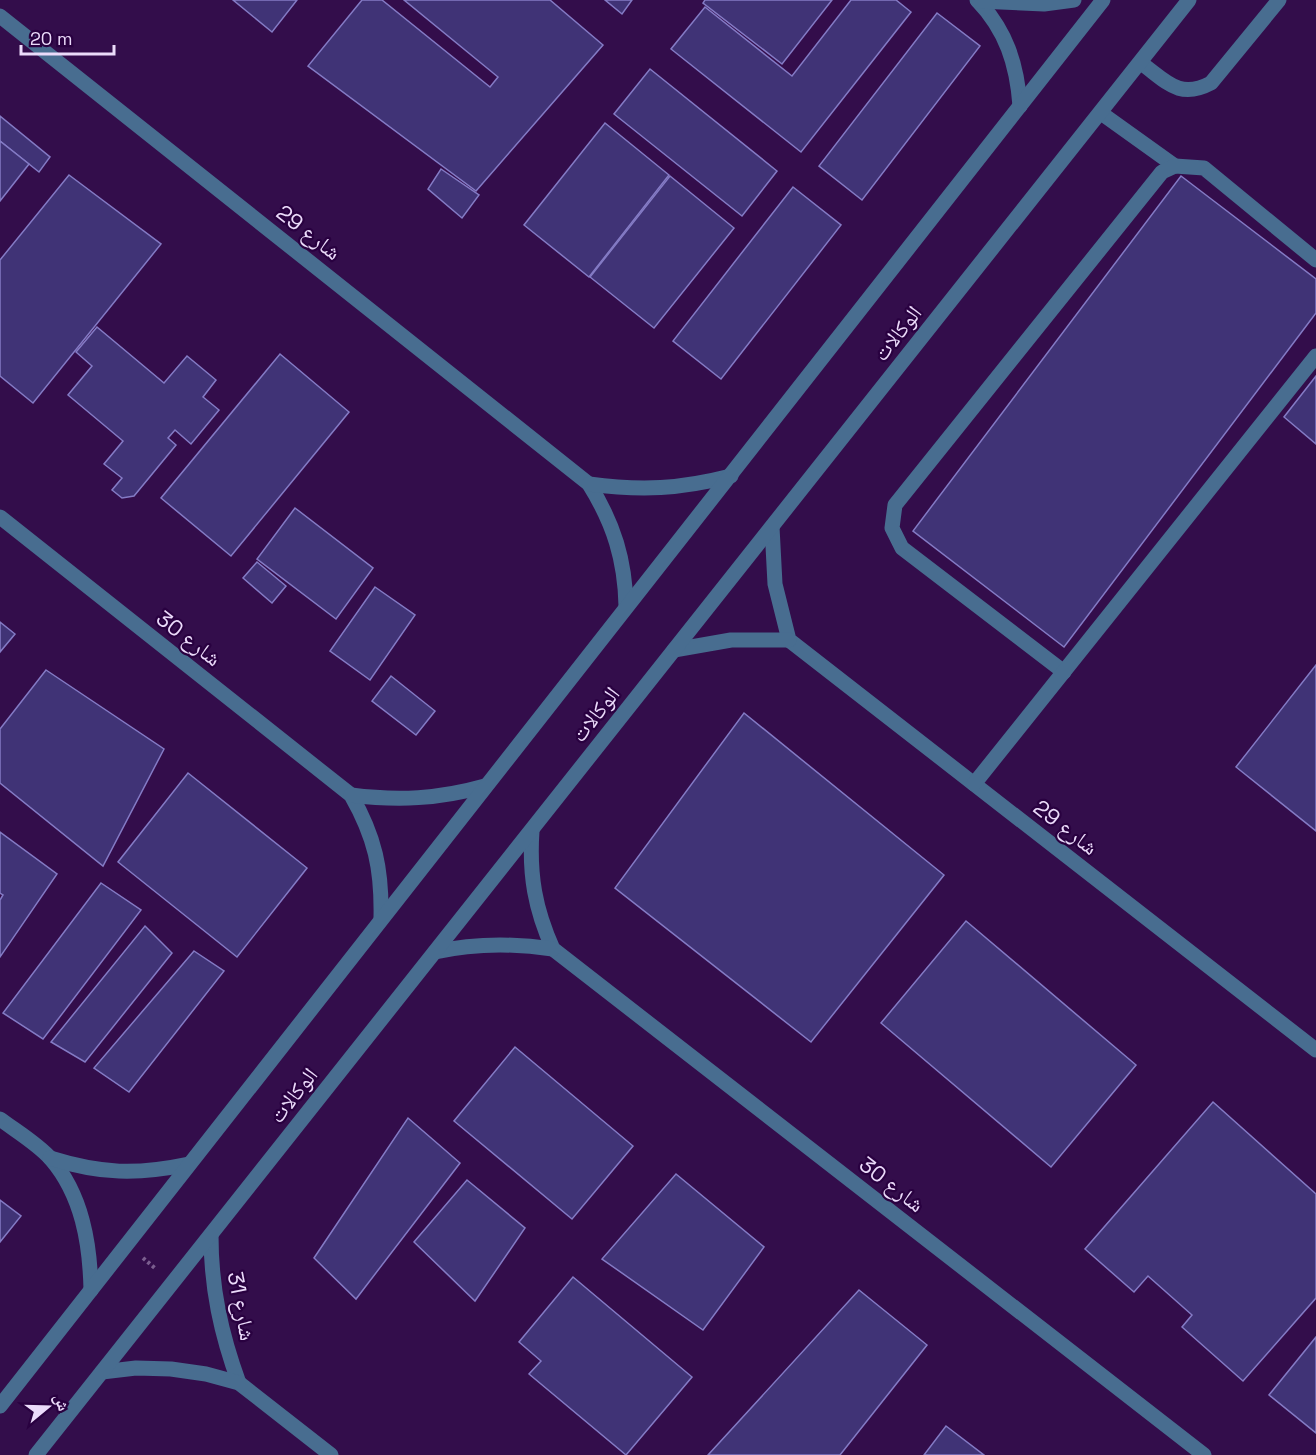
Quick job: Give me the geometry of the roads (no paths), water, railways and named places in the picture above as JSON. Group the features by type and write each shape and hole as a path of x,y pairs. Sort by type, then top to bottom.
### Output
{"street":[{"path":"977,1 1012,4 1074,0"},
{"name":"الوكالات","path":"0,1406 1103,0"},
{"name":"الوكالات","path":"36,1455 1189,0"},
{"path":"1141,63 1181,91 1198,90 1211,83 1279,0"},
{"path":"977,1 997,23 1010,49 1018,77 1020,106"},
{"name":"شارع 29","path":"0,16 589,484 606,512 618,542 625,574 626,606"},
{"path":"1101,113 1176,166"},
{"path":"1064,672 902,548 892,528 892,516 902,495 1162,172 1176,166 1204,168 1217,176 1316,260"},
{"path":"974,784 1316,356"},
{"path":"589,484 625,489 661,490 696,485 731,476"},
{"name":"شارع 30","path":"0,517 351,795 367,823 377,854 382,886 381,918"},
{"path":"674,650 731,640 789,640 775,584 772,527"},
{"name":"شارع 29","path":"789,640 1316,1050"},
{"path":"351,795 419,799 452,795 485,786"},
{"name":"شارع 30","path":"531,831 532,892 540,921 553,949 1204,1455"},
{"path":"435,952 494,944 553,949"},
{"path":"0,1119 51,1158 84,1169 119,1173 155,1171 189,1164"},
{"path":"51,1158 70,1187 83,1220 91,1254 91,1290"},
{"name":"شارع 31","path":"210,1235 211,1273 216,1311 239,1383"},
{"path":"102,1372 136,1368 171,1369 206,1374 239,1383 331,1455"}]}
